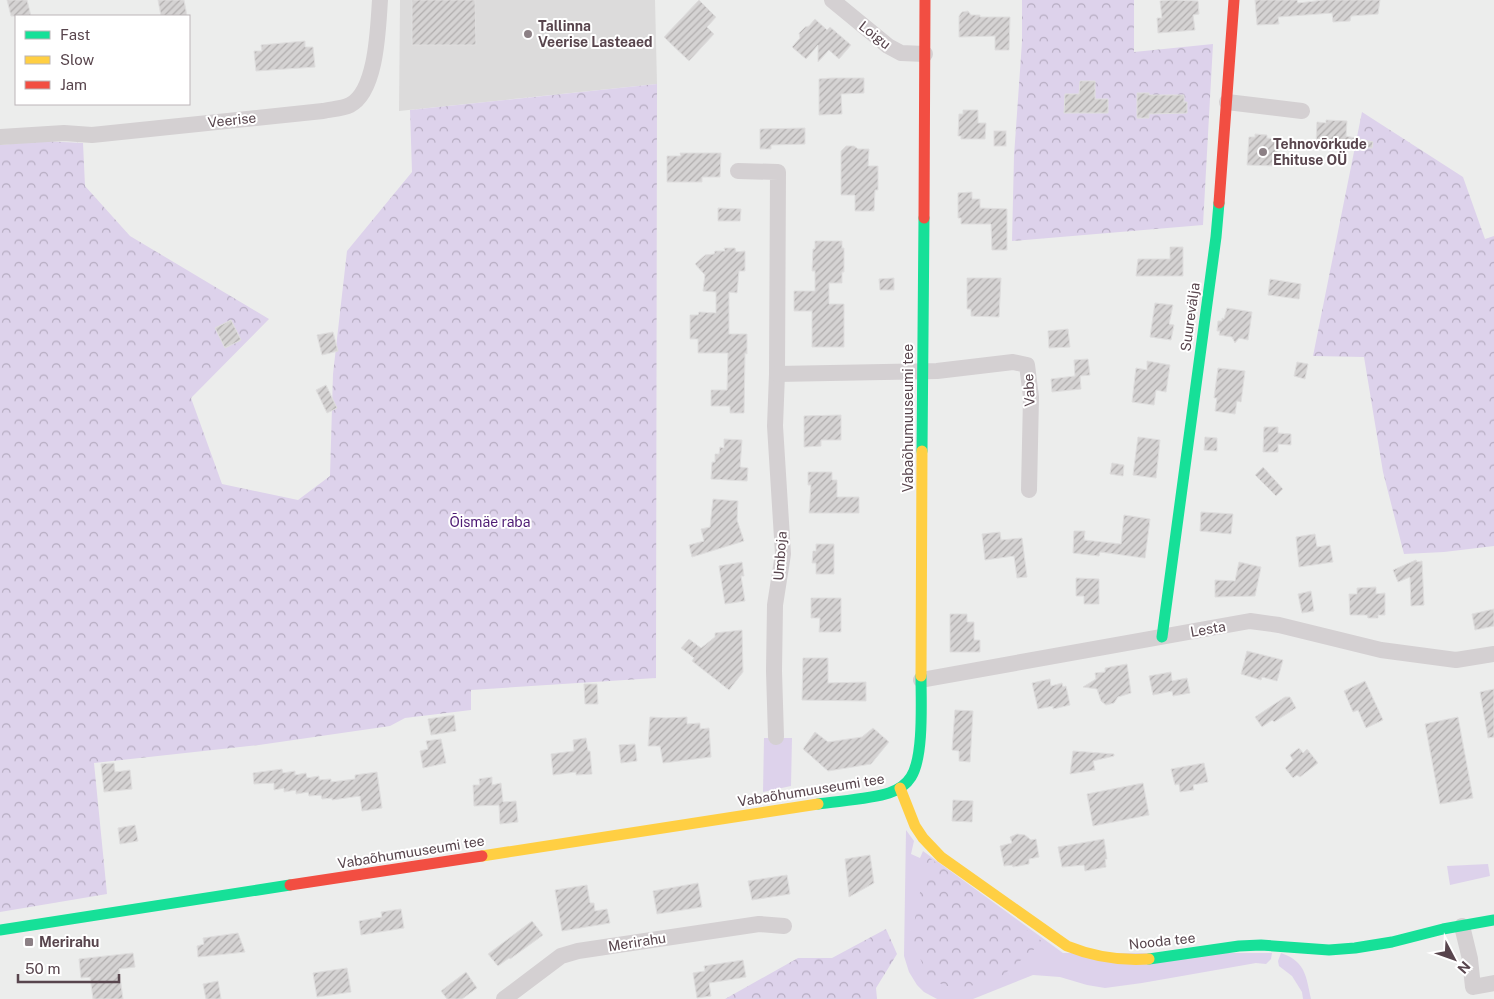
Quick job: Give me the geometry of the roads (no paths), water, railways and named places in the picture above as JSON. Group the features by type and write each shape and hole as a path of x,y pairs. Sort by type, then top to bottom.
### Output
{"street":[{"name":"Veerise","path":"0,137 64,133 92,135 323,111 350,105 364,92 375,60 380,0"},
{"name":"Loigu","path":"832,0 888,46 901,53 925,54"},
{"name":"Vabaõhumuuseumi tee","path":"0,930 886,794 900,788 910,779 916,761 921,680 925,0"},
{"name":"Suurevälja","path":"1162,637 1216,236 1234,0"},
{"path":"1227,102 1302,110"},
{"name":"Umboja","path":"738,171 778,172 775,426 782,554 775,605 776,737"},
{"name":"Vabe","path":"923,372 1013,362 1028,365 1031,396 1029,490"},
{"path":"777,374 923,372"},
{"name":"Lesta","path":"921,680 1250,621 1279,625 1381,650 1456,660 1494,654"},
{"name":"Nooda tee","path":"900,788 915,826 922,838 941,857 1067,946 1104,958 1148,959 1239,946 1261,945 1311,950 1354,948 1392,942 1494,920"},
{"name":"Merirahu","path":"504,999 561,956 578,951 759,924 784,926"},
{"path":"1462,926 1470,959 1473,987 1494,983"}],"place":[{"name":"Tallinna Veerise Lasteaed","path":"528,34"},
{"name":"Tehnovõrkude Ehituse OÜ","path":"1263,152"},
{"name":"Merirahu","path":"29,942"}],"park label":[{"name":"Õismäe raba","path":"490,522"}]}
